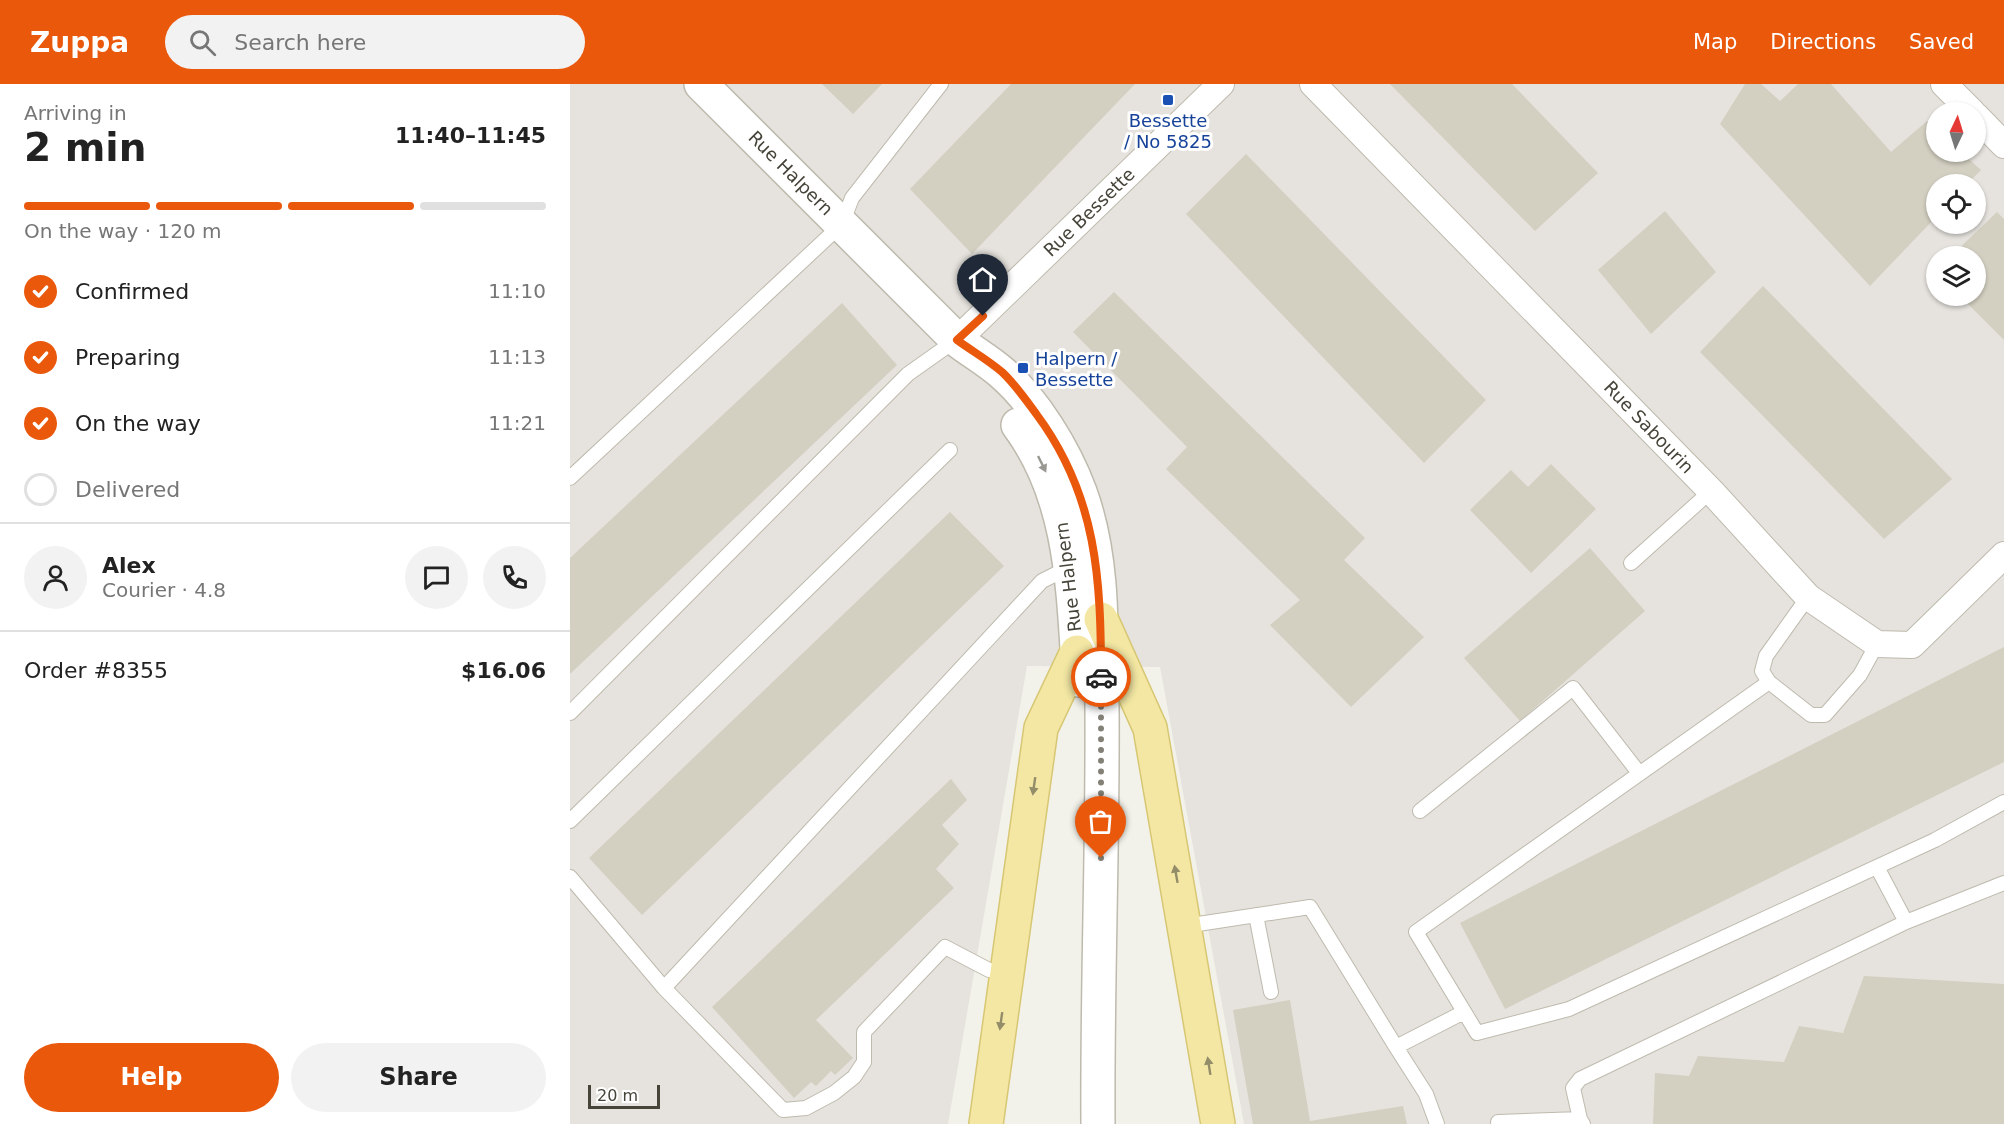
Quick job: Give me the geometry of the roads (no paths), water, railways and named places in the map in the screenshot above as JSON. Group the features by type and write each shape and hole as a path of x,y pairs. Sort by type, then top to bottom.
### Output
{"main road":[{"path":"1101,619 1150,728 1218,1124"},
{"path":"986,1124 1041,729 1077,652"}],"street":[{"name":"Rue Bessette","path":"957,340 1221,84"},
{"name":"Rue Sabourin","path":"1313,84 1711,490 1808,597 1877,644"},
{"path":"1944,84 1962,102"},
{"name":"Rue Halpern","path":"706,85 957,340 1002,372 1046,427 1067,461 1081,493 1094,542 1101,619 1103,793 1097,987 1098,1124"},
{"path":"1986,126 2004,145"},
{"name":"Rue Halpern","path":"957,340 988,387 1021,429 1044,468 1063,519 1070,567 1077,652 1097,987"},
{"path":"1877,644 1912,645 2002,559"}],"lane":[{"path":"570,478 843,224 852,198 941,84"},
{"path":"570,713 908,374 957,340"},
{"path":"570,821 950,450"},
{"path":"1631,564 1711,490"},
{"path":"664,988 1042,581 1070,567"},
{"path":"1808,597 1766,656 1762,671 1769,681 1811,715 1825,715 1860,675 1877,644"},
{"path":"1769,681 1416,932 1477,1033 1569,1009 1935,840 2004,802"},
{"path":"1420,811 1573,688 1639,773"},
{"path":"1876,867 1906,922"},
{"path":"570,877 664,988 783,1110 806,1108 834,1093 854,1077 864,1062 864,1032 945,947 989,970 1008,972"},
{"path":"1498,1122 1581,1121 1573,1088 1580,1080 1906,922 2004,883"},
{"path":"1185,926 1310,907 1426,1094 1437,1124"},
{"path":"1256,915 1272,992"},
{"path":"1396,1047 1464,1012"}],"place":[{"name":"Bessette / No 5825","path":"1168,100"},
{"name":"Halpern / Bessette","path":"1023,368"}]}
